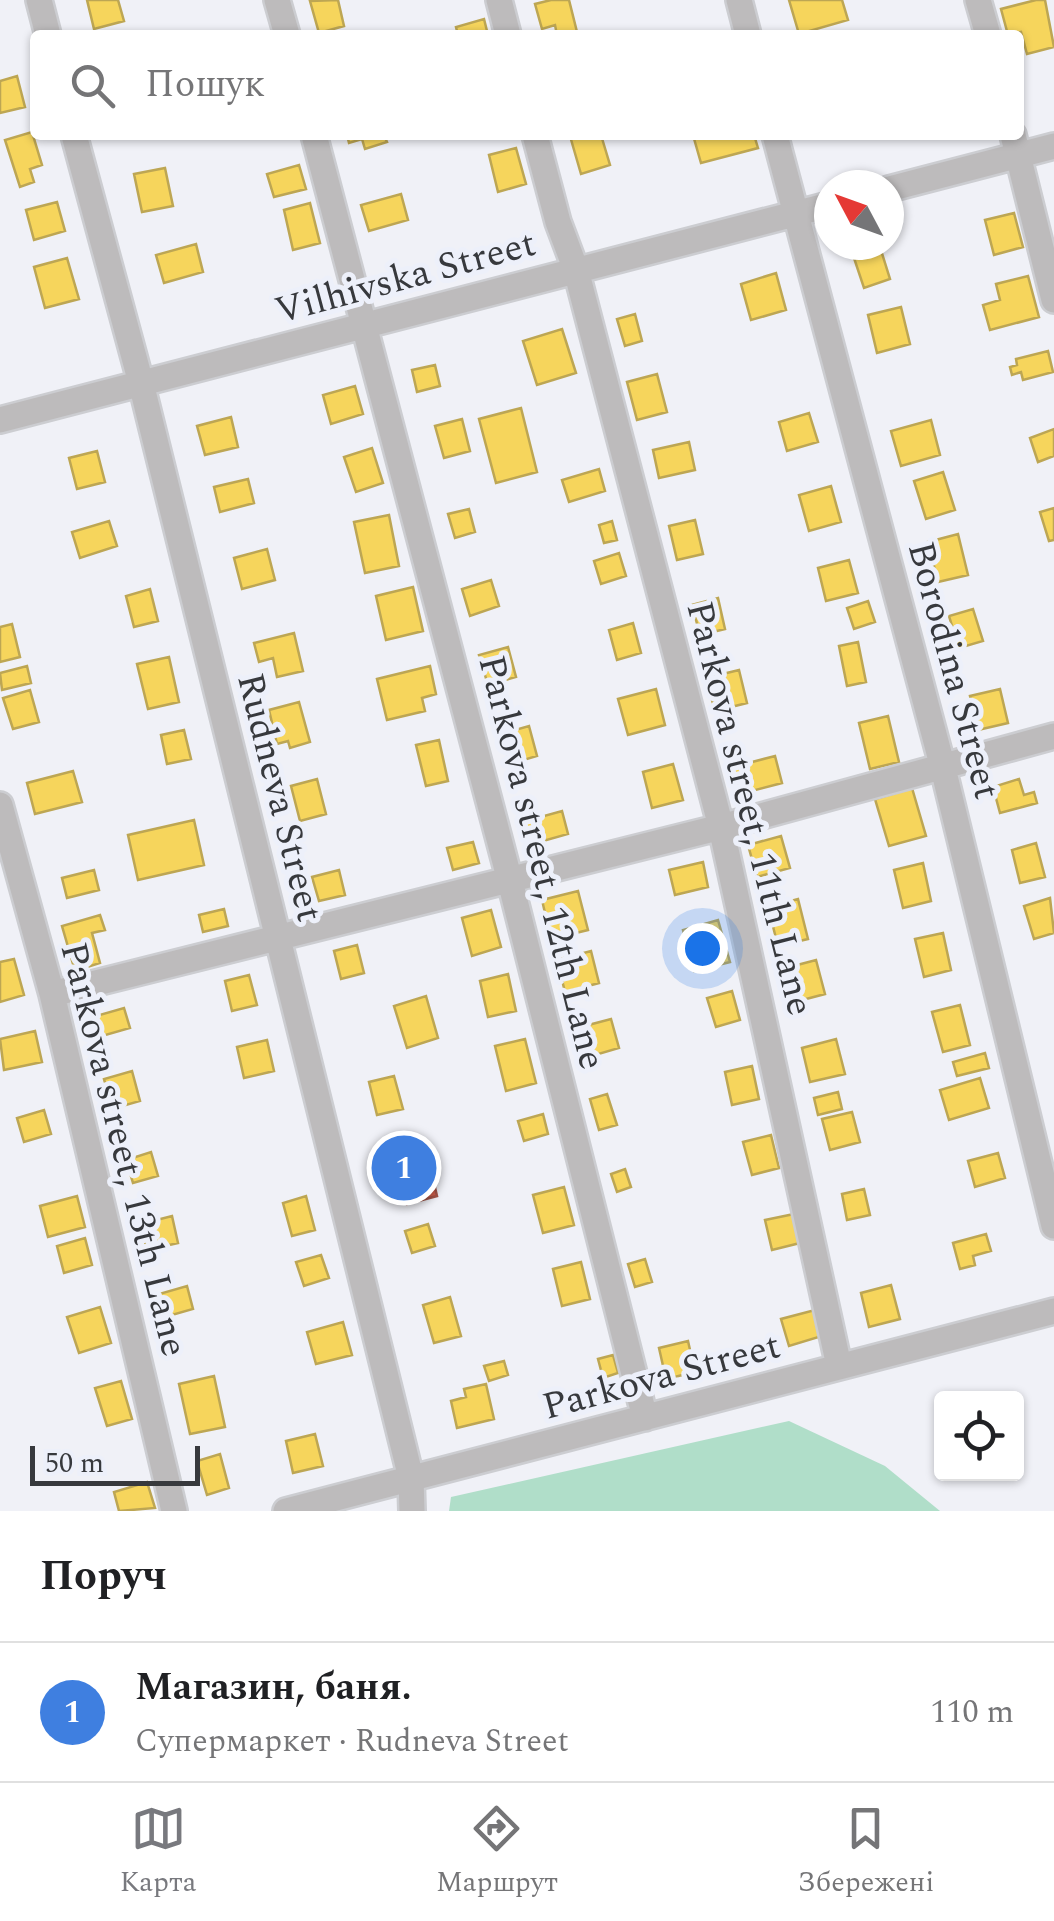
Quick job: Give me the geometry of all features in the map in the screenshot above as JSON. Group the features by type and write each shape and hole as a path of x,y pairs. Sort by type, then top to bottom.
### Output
{"street":[{"path":"39,0 47,30"},
{"path":"277,0 286,30"},
{"path":"499,0 507,30"},
{"path":"739,0 747,30"},
{"path":"978,0 987,30"},
{"name":"Rudneva Street","path":"75,140 141,384 411,1478 412,1511"},
{"name":"Parkova street, 12th Lane","path":"315,140 510,881 645,1418"},
{"name":"Parkova street, 11th Lane","path":"536,140 558,222 576,270 722,827 839,1366"},
{"name":"Borodina Street","path":"776,140 943,768 1054,1226"},
{"path":"904,184 1015,146 1054,146"},
{"path":"1015,146 1054,300"},
{"name":"Vilhivska Street","path":"0,420 814,209"},
{"path":"52,994 722,827 1054,736"},
{"name":"Parkova street, 13th Lane","path":"0,805 7,865 52,994 174,1511"},
{"name":"Parkova Street","path":"286,1511 1054,1310"}],"green space":[{"path":"789,1421 885,1466 940,1511 449,1511 451,1497"}],"building: Житло":[{"path":"87,0 118,0 124,21 94,29"},
{"path":"338,0 344,26 318,30 310,1"},
{"path":"569,0 576,30 556,30 555,25 542,29 535,4"},
{"path":"789,0 842,0 848,20 798,30"},
{"path":"1045,0 1054,47 1027,54 1024,30 1007,30 1001,9"},
{"path":"484,19 487,30 457,30 456,27"},
{"path":"17,76 25,107 0,113 0,81"},
{"path":"30,133 42,165 30,169 34,182 20,187 5,140"},
{"path":"362,140 387,142 365,149"},
{"path":"571,140 602,140 610,165 581,174"},
{"path":"694,140 756,140 758,148 701,163"},
{"path":"516,148 526,184 498,192 489,155"},
{"path":"299,165 306,189 274,197 267,174"},
{"path":"165,168 173,206 142,212 134,174"},
{"path":"401,194 408,220 369,231 361,205"},
{"path":"57,202 65,231 34,240 26,210"},
{"path":"310,203 320,243 293,250 284,210"},
{"path":"1014,213 1023,247 994,255 985,220"},
{"path":"196,244 203,272 164,283 156,255"},
{"path":"67,258 79,299 45,308 34,267"},
{"path":"855,260 884,260 890,279 864,288"},
{"path":"776,273 786,310 751,320 741,284"},
{"path":"1028,276 1039,317 990,330 983,305 1000,300 996,284"},
{"path":"901,307 910,344 877,353 868,315"},
{"path":"635,314 642,341 625,346 617,319"},
{"path":"562,329 576,373 537,385 523,341"},
{"path":"1048,351 1053,372 1023,380 1021,372 1012,375 1010,367 1017,365 1016,359"},
{"path":"435,365 440,386 417,392 412,370"},
{"path":"657,374 667,412 637,420 627,382"},
{"path":"355,386 363,414 331,424 323,395"},
{"path":"521,408 537,472 496,483 479,419"},
{"path":"809,413 818,442 787,451 779,422"},
{"path":"231,417 238,447 205,455 197,426"},
{"path":"462,419 470,451 444,458 435,426"},
{"path":"931,420 940,455 901,466 891,431"},
{"path":"1054,429 1054,456 1038,462 1030,438"},
{"path":"689,442 695,470 659,478 653,450"},
{"path":"372,448 383,483 356,492 344,457"},
{"path":"97,451 105,482 77,489 69,458"},
{"path":"599,469 605,491 569,502 562,480"},
{"path":"943,472 955,510 926,519 914,481"},
{"path":"248,479 254,503 220,512 214,487"},
{"path":"831,486 841,522 809,531 799,495"},
{"path":"1054,508 1054,540 1049,541 1040,512"},
{"path":"469,509 475,532 455,538 448,514"},
{"path":"389,515 399,566 365,573 354,522"},
{"path":"695,520 703,554 677,560 669,526"},
{"path":"109,521 117,546 80,558 72,532"},
{"path":"612,521 617,540 604,543 599,525"},
{"path":"958,534 968,575 938,582 928,542"},
{"path":"267,549 275,580 242,589 234,558"},
{"path":"619,553 626,576 601,584 594,561"},
{"path":"849,560 858,593 826,601 818,568"},
{"path":"491,580 499,606 470,616 462,589"},
{"path":"413,587 423,631 386,640 376,596"},
{"path":"150,589 158,621 134,627 126,596"},
{"path":"718,598 725,629 700,635 692,605"},
{"path":"868,601 875,622 854,629 847,608"},
{"path":"973,609 983,641 959,648 949,616"},
{"path":"633,623 641,653 617,660 609,630"},
{"path":"12,624 20,657 0,662 0,627"},
{"path":"294,633 303,671 277,677 273,658 259,662 254,643"},
{"path":"858,642 866,682 847,686 839,646"},
{"path":"508,647 516,677 488,685 479,655"},
{"path":"169,657 179,702 148,709 137,664"},
{"path":"27,666 31,683 2,690 0,673"},
{"path":"430,666 436,694 422,698 425,711 387,720 377,679"},
{"path":"739,670 747,703 715,711 706,678"},
{"path":"656,689 665,725 628,735 618,699"},
{"path":"1000,689 1008,723 978,730 970,696"},
{"path":"30,690 39,722 13,729 3,698"},
{"path":"299,702 310,742 290,748 288,741 277,744 269,710"},
{"path":"888,716 899,762 870,769 859,723"},
{"path":"529,726 537,756 510,764 501,734"},
{"path":"184,730 191,759 167,764 161,735"},
{"path":"439,740 448,781 426,786 416,745"},
{"path":"775,756 782,783 740,794 733,767"},
{"path":"673,764 683,800 652,808 643,772"},
{"path":"73,771 82,802 35,814 27,783"},
{"path":"317,779 326,814 300,821 291,786"},
{"path":"1019,779 1024,795 1034,792 1037,803 1000,813 993,787"},
{"path":"912,788 926,836 889,846 875,799"},
{"path":"562,811 568,834 529,845 522,822"},
{"path":"194,820 204,865 138,880 128,835"},
{"path":"781,836 790,868 757,877 748,845"},
{"path":"473,842 479,863 453,870 447,848"},
{"path":"1036,843 1045,877 1020,883 1012,850"},
{"path":"703,862 708,887 675,895 669,870"},
{"path":"923,863 931,901 903,908 894,870"},
{"path":"94,870 99,890 67,898 62,878"},
{"path":"339,870 345,895 319,901 312,877"},
{"path":"578,891 588,930 551,939 542,900"},
{"path":"1050,898 1054,933 1034,939 1024,906"},
{"path":"798,899 808,939 778,946 768,907"},
{"path":"224,909 228,926 203,932 199,915"},
{"path":"491,910 501,947 472,956 462,918"},
{"path":"100,915 105,930 92,933 100,963 75,971 62,926"},
{"path":"718,920 730,962 694,971 683,930"},
{"path":"943,933 951,970 924,977 915,939"},
{"path":"357,945 364,973 341,979 334,951"},
{"path":"591,951 599,983 565,992 557,960"},
{"path":"14,959 24,995 0,1002 0,962"},
{"path":"816,960 825,994 791,1003 782,969"},
{"path":"508,974 516,1011 488,1017 480,981"},
{"path":"249,975 257,1005 232,1011 225,981"},
{"path":"732,991 740,1020 716,1027 707,998"},
{"path":"426,996 438,1038 407,1048 394,1006"},
{"path":"960,1005 970,1045 943,1052 932,1012"},
{"path":"124,1008 130,1028 95,1038 89,1018"},
{"path":"611,1019 619,1048 585,1058 577,1028"},
{"path":"35,1031 42,1062 4,1070 0,1039"},
{"path":"525,1039 536,1083 506,1091 495,1046"},
{"path":"836,1039 845,1074 810,1082 802,1048"},
{"path":"267,1040 274,1071 244,1078 237,1047"},
{"path":"985,1053 989,1068 957,1076 953,1062"},
{"path":"752,1066 759,1099 732,1105 725,1072"},
{"path":"132,1071 140,1101 112,1109 104,1079"},
{"path":"394,1076 403,1109 377,1115 369,1082"},
{"path":"980,1078 989,1108 949,1120 940,1090"},
{"path":"838,1092 842,1109 818,1115 814,1098"},
{"path":"607,1094 617,1125 599,1130 590,1099"},
{"path":"44,1110 51,1134 24,1142 17,1118"},
{"path":"852,1112 860,1142 830,1150 822,1119"},
{"path":"543,1114 548,1134 524,1141 518,1121"},
{"path":"771,1135 779,1168 752,1175 743,1142"},
{"path":"151,1152 158,1176 133,1183 126,1160"},
{"path":"998,1153 1005,1178 975,1187 968,1161"},
{"path":"625,1169 631,1187 617,1192 611,1174"},
{"path":"564,1187 574,1225 543,1233 533,1195"},
{"path":"864,1189 870,1215 847,1220 842,1194"},
{"path":"77,1196 85,1227 48,1237 40,1206"},
{"path":"306,1196 315,1230 292,1236 283,1203"},
{"path":"794,1214 800,1243 772,1250 765,1220"},
{"path":"172,1216 178,1243 147,1250 141,1224"},
{"path":"428,1224 435,1246 412,1253 405,1231"},
{"path":"986,1234 991,1251 973,1256 975,1265 960,1269 953,1243"},
{"path":"85,1238 92,1265 64,1273 57,1246"},
{"path":"321,1255 329,1278 304,1286 296,1262"},
{"path":"645,1259 652,1282 635,1287 628,1264"},
{"path":"581,1262 590,1299 562,1306 553,1269"},
{"path":"891,1285 900,1319 869,1327 861,1293"},
{"path":"187,1286 193,1309 165,1317 159,1294"},
{"path":"450,1297 461,1336 434,1343 423,1305"},
{"path":"100,1307 111,1343 79,1353 67,1317"},
{"path":"815,1310 822,1336 789,1346 781,1319"},
{"path":"343,1322 352,1355 316,1364 307,1332"},
{"path":"688,1341 695,1372 666,1379 659,1348"},
{"path":"613,1355 618,1373 603,1378 598,1359"},
{"path":"504,1361 508,1375 489,1381 484,1366"},
{"path":"214,1376 225,1427 190,1434 179,1384"},
{"path":"121,1381 132,1419 107,1426 95,1388"},
{"path":"486,1384 494,1419 457,1428 451,1401 466,1397 464,1389"},
{"path":"315,1434 323,1466 293,1473 286,1441"},
{"path":"220,1454 229,1488 207,1495 197,1461"},
{"path":"147,1482 155,1508 119,1511 114,1492"}],"building: Торгівля":[{"path":"411,1146 413,1156 427,1153 437,1196 407,1204 401,1180 382,1185 375,1154"}],"place":[{"name":"Магазин, баня.","path":"404,1168"}]}
